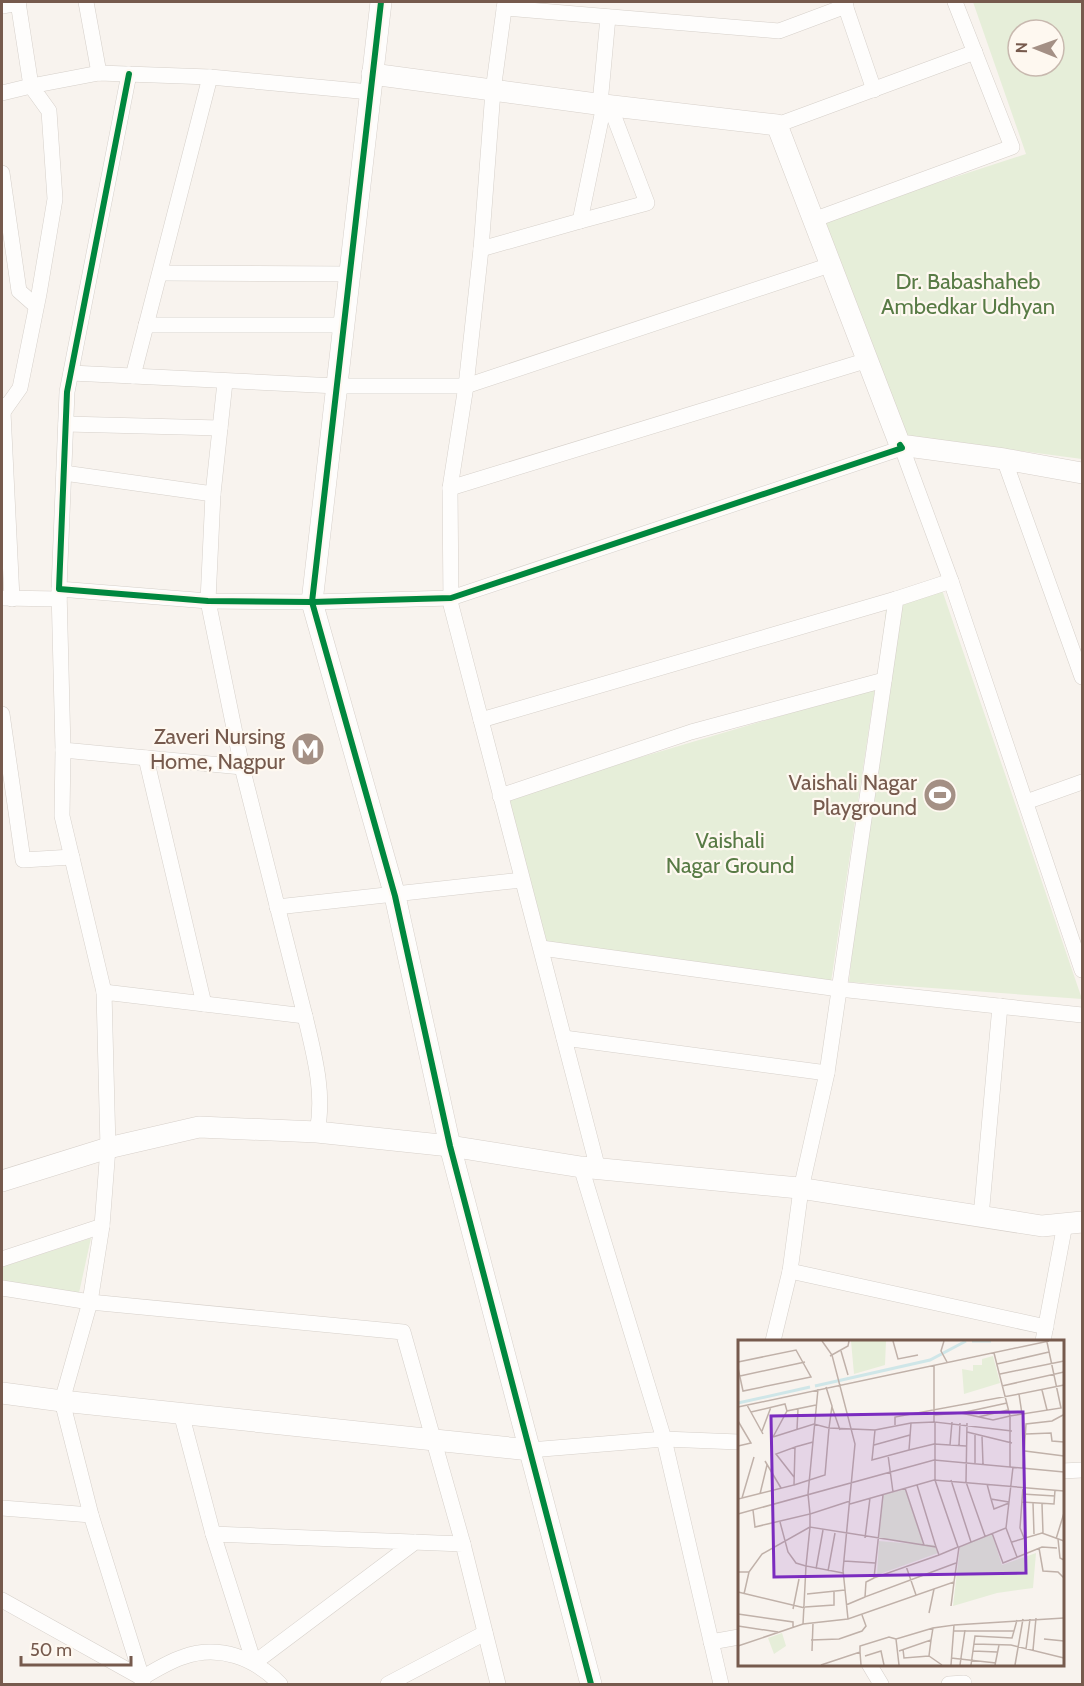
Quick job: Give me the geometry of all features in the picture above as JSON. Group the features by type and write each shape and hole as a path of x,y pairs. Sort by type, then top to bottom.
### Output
{"street":[{"path":"2,6 18,2 31,86 49,111 55,199 20,388 2,409 7,598 59,594 208,601 312,602 452,598 901,446 1004,459 1083,474"},
{"path":"86,2 99,73"},
{"path":"377,2 371,83 345,326 312,602 394,896 450,1146 591,1684"},
{"path":"813,220 1012,147 955,2"},
{"path":"721,1684 664,1439 589,1168 564,1038 451,605 450,488 466,386 481,249 493,91 505,5 606,12 779,31 845,4 874,90"},
{"path":"580,221 605,105 606,12"},
{"path":"2,93 99,73 371,83 493,91 777,124 975,52"},
{"path":"129,74 67,392 59,594 63,750 62,816 104,992 108,1148 102,1226 90,1302 62,1401 91,1515 142,1681"},
{"path":"133,376 210,77"},
{"path":"481,249 647,203 605,105"},
{"path":"777,124 951,581 1083,970"},
{"path":"2,174 19,291 36,306"},
{"path":"71,373 337,386 466,386 830,265"},
{"path":"160,273 350,274"},
{"path":"146,325 345,326"},
{"path":"450,488 868,360"},
{"path":"225,382 213,494 208,601 242,766 316,1063 321,1112 317,1132"},
{"path":"66,424 220,428"},
{"path":"1004,459 1083,677"},
{"path":"64,474 213,494"},
{"path":"481,720 951,581"},
{"path":"773,1340 790,1271 801,1189 827,1073 896,599"},
{"path":"500,796 691,732 884,680"},
{"path":"2,714 23,860 72,857"},
{"path":"63,750 242,766"},
{"path":"146,758 204,1004"},
{"path":"1026,802 1083,782"},
{"path":"277,907 394,896 522,880"},
{"path":"541,948 839,989 1083,1015"},
{"path":"104,992 305,1016"},
{"path":"981,1216 1000,1006"},
{"path":"564,1038 827,1073"},
{"path":"2,1181 108,1148 199,1127 317,1132 450,1146 589,1168 801,1189 1042,1226 1074,1223 1044,1334 790,1271"},
{"path":"2,1259 102,1226"},
{"path":"2,1288 90,1302 403,1332 464,1544 498,1684"},
{"path":"2,1393 530,1450 664,1439 738,1442"},
{"path":"181,1413 213,1534 254,1663"},
{"path":"1063,1471 1083,1470"},
{"path":"2,1508 91,1515"},
{"path":"213,1534 464,1544"},
{"path":"254,1663 415,1542"},
{"path":"2,1600 142,1681"},
{"path":"388,1684 485,1633"},
{"path":"711,1642 738,1637"},
{"path":"142,1681 170,1662 186,1656 211,1652 234,1655 254,1663 280,1684"},
{"path":"870,1665 881,1684"}],"green space":[{"name":"Dr. Babashaheb Ambedkar Udhyan","path":"973,2 1082,2 1082,459 900,435 820,221 1026,154"},
{"name":"Vaishali Nagar Playground","path":"940,584 1082,999 849,982 886,609"},
{"name":"Vaishali Nagar Ground","path":"875,688 831,982 542,946 503,798"},
{"path":"91,1238 79,1293 2,1281 2,1267"}],"cycle path":[{"path":"381,2 312,602 395,896 450,1146 591,1684"},
{"path":"129,74 67,392 59,589 208,601 312,602 451,598 902,448 900,445"}],"place":[{"name":"Zaveri Nursing Home, Nagpur","path":"308,749"},
{"name":"Vaishali Nagar Playground","path":"940,795"}]}
